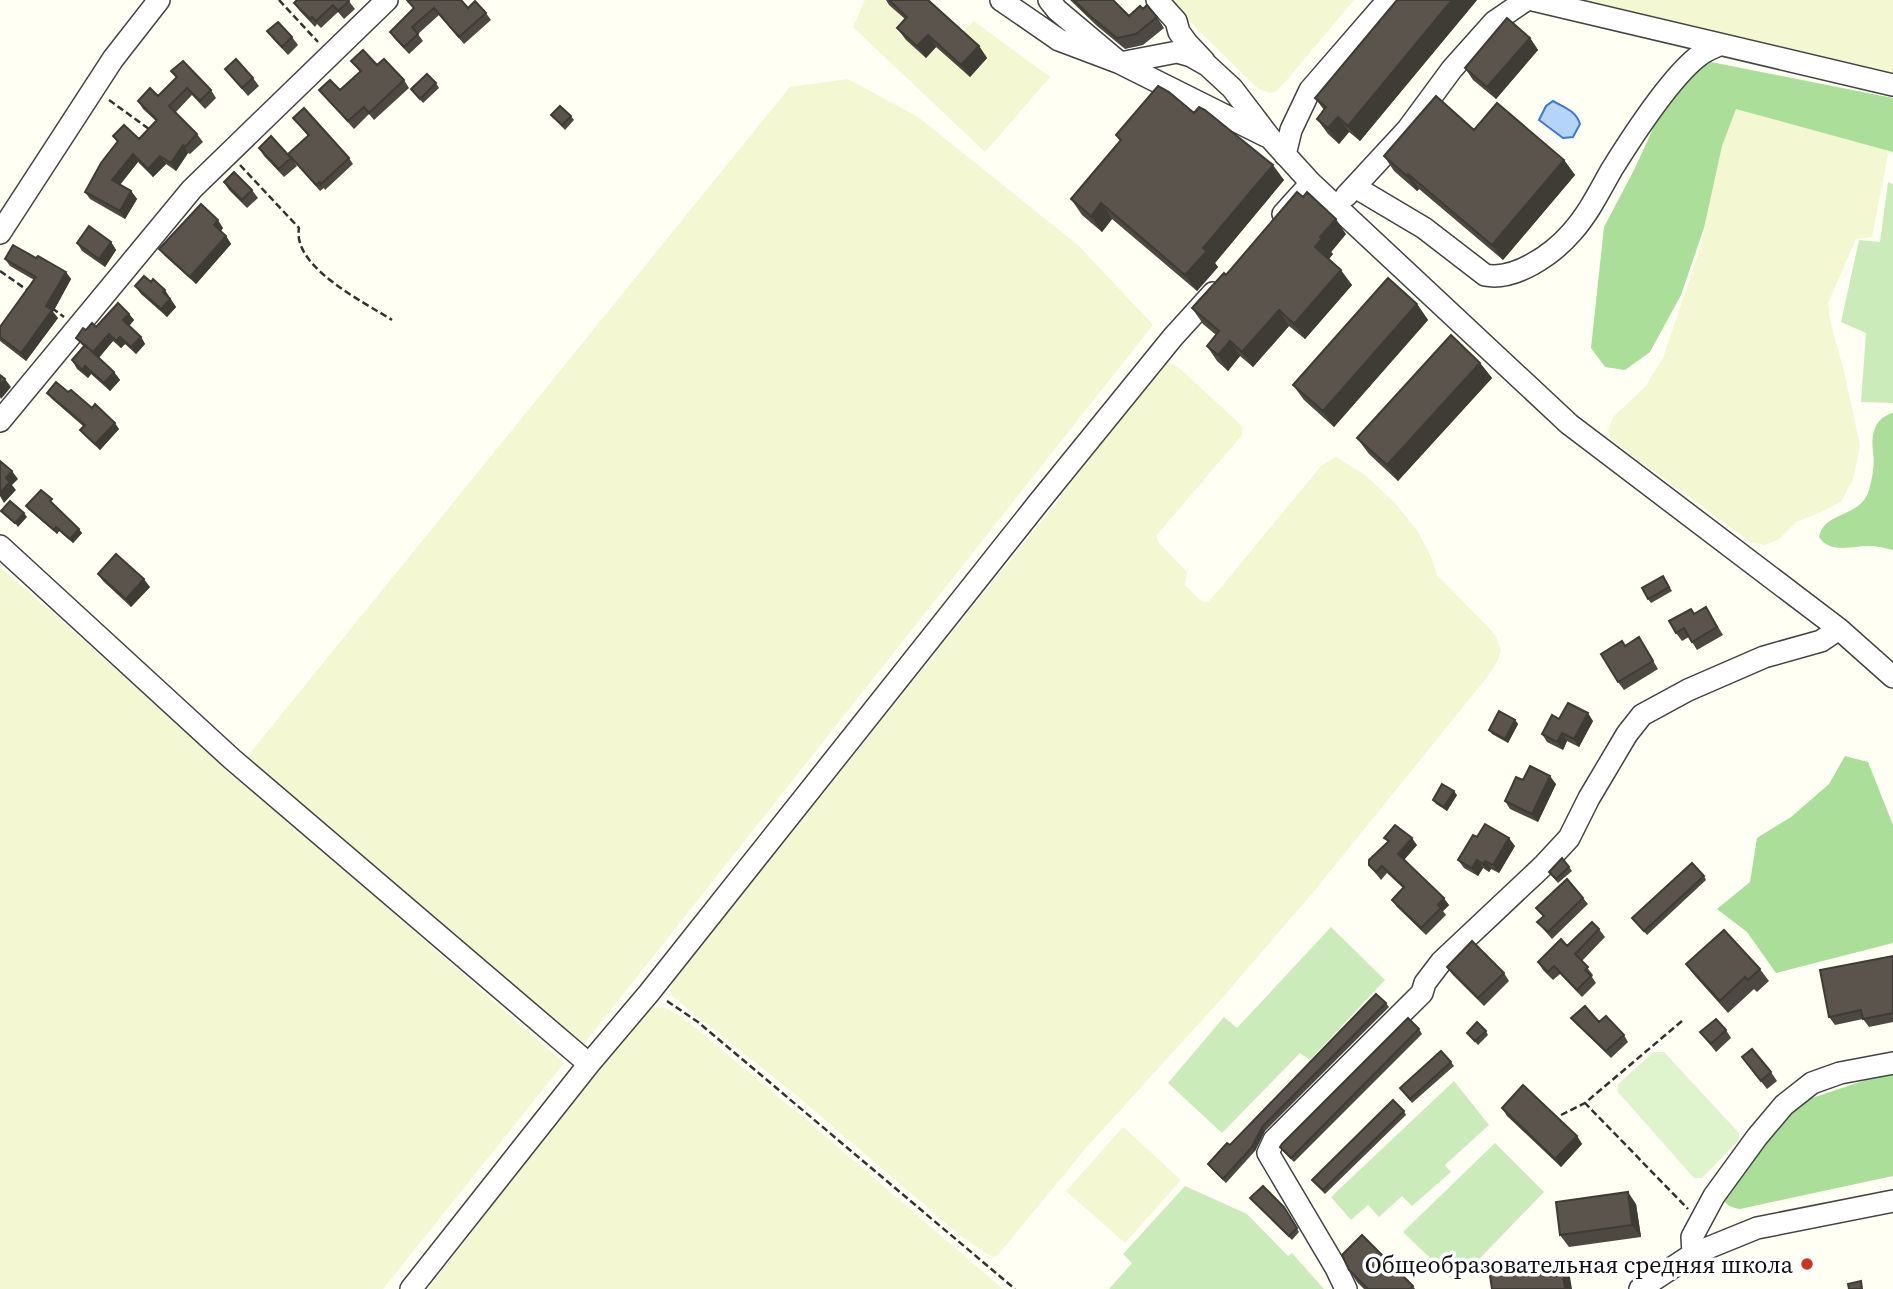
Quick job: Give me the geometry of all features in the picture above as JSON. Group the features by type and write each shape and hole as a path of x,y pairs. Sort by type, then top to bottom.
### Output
{"street":[{"path":"0,233 93,88 159,0"},
{"path":"0,421 192,189 387,0"},
{"path":"1001,0 1059,40 1120,64 1278,147"},
{"path":"1049,0 1120,64"},
{"path":"1157,0 1176,21 1187,43 1232,88 1278,147 1311,183 1569,424 1839,629 1893,677"},
{"path":"1278,147 1291,130 1310,90 1388,0"},
{"path":"1336,206 1407,130 1452,69 1494,22 1526,0"},
{"path":"1533,0 1893,85"},
{"path":"1355,187 1424,228 1485,275 1497,278 1522,269 1552,250 1571,233 1585,216 1643,124 1682,71 1701,54 1719,45"},
{"path":"1120,64 1177,52 1207,65"},
{"path":"1265,234 1311,183"},
{"path":"411,1289 1039,502 1173,337 1228,275"},
{"path":"0,546 232,759 589,1064"},
{"path":"1346,1289 1268,1153 1274,1140 1422,993 1425,983 1441,962 1545,865 1569,838 1589,798 1627,734 1642,715 1688,690 1763,656 1821,641 1839,629"},
{"path":"1693,1254 1692,1237 1714,1196 1757,1136 1784,1105 1812,1083 1840,1073 1893,1063"},
{"path":"1640,1289 1693,1254 1757,1228 1893,1201"}],"path":[{"path":"279,0 329,55"},
{"path":"93,88 156,135"},
{"path":"229,153 299,228 301,247 313,264 331,281 392,320"},
{"path":"0,271 33,295"},
{"path":"44,303 78,327"},
{"path":"649,993 672,1003 698,1022 1015,1289"},
{"path":"1561,1115 1585,1103 1682,1021"},
{"path":"1585,1103 1700,1222"}],"green space":[{"path":"865,0 883,0 889,5 961,33 974,21 1050,77 985,152 853,27"},
{"path":"1168,0 1354,0 1285,82 1270,93 1259,89 1249,80"},
{"path":"1573,0 1893,0 1893,81"},
{"path":"1711,62 1893,98 1893,152 1736,109 1722,146 1704,228 1681,295 1650,352 1625,370 1605,367 1591,348 1604,227 1635,168 1671,89"},
{"path":"848,79 918,117 1079,246 1153,325 583,1045 247,757 790,87"},
{"path":"1737,105 1882,143 1888,154 1872,237 1856,239 1828,303 1860,446 1853,479 1841,502 1796,522 1778,540 1765,545 1751,542 1611,440 1608,430 1613,417 1645,387 1663,358 1702,242 1716,158"},
{"path":"1888,182 1893,184 1893,403 1861,402 1866,333 1841,322 1859,240 1880,242"},
{"path":"1162,363 1178,367 1242,426 1242,435 1156,536 1159,543 1187,572 1185,585 1202,602 1208,602 1218,591 1321,466 1336,457 1365,475 1395,503 1418,532 1437,575 1489,628 1501,650 1488,676 1315,890 1223,997 1085,1149 998,1255 992,1257 962,1237 796,1095 672,996 670,990 673,981 1056,503 1129,402"},
{"path":"1893,413 1893,550 1872,546 1829,546 1819,537 1822,529 1835,518 1859,506 1865,499 1873,472 1875,428 1882,419"},
{"path":"0,567 564,1063 383,1289 0,1289"},
{"path":"1845,756 1868,762 1893,825 1893,943 1776,973 1747,932 1717,909 1750,882 1757,838 1791,817 1829,784"},
{"path":"1331,927 1385,980 1310,1060 1300,1053 1222,1133 1168,1083 1224,1017 1237,1028"},
{"path":"653,1007 666,1008 682,1017 1003,1289 428,1289 635,1020"},
{"path":"1654,1052 1664,1052 1739,1133 1739,1140 1702,1178 1694,1178 1618,1092 1618,1084"},
{"path":"1893,1071 1893,1176 1740,1209 1725,1202 1722,1197 1797,1103"},
{"path":"1454,1081 1489,1125 1445,1165 1451,1172 1412,1206 1402,1196 1379,1217 1368,1205 1351,1220 1331,1197"},
{"path":"1123,1127 1181,1180 1125,1243 1066,1191"},
{"path":"1495,1143 1544,1192 1456,1283 1403,1232"},
{"path":"1185,1186 1247,1214 1288,1256 1292,1253 1324,1289 1109,1289 1132,1263 1123,1254"}],"water":[{"path":"1553,101 1576,116 1580,124 1573,137 1563,138 1539,120 1546,106"}],"building":[{"path":"297,0 349,1 338,11 333,5 316,21 312,17 310,19 294,3"},
{"path":"407,0 461,0 468,8 475,1 486,13 459,37 434,8 412,27 418,34 404,47 390,32 414,8"},
{"path":"889,0 928,0 979,46 961,65 928,35 917,46 897,28 907,17"},
{"path":"1074,0 1113,0 1129,16 1140,6 1143,9 1147,5 1157,17 1136,34 1117,38"},
{"path":"1397,0 1452,0 1348,126 1338,117 1328,128 1317,119 1326,107 1315,98"},
{"path":"1507,18 1530,38 1487,87 1465,68"},
{"path":"278,22 292,37 282,47 267,31"},
{"path":"363,50 377,65 384,59 404,80 369,113 364,107 348,121 319,90 330,80 340,90 361,71 351,61"},
{"path":"236,59 253,78 242,88 225,69"},
{"path":"183,61 211,90 200,101 187,88 169,106 197,134 185,147 183,145 171,163 160,156 148,169 133,154 112,180 131,191 120,211 85,192 101,163 118,141 113,136 124,125 139,139 157,120 138,101 150,88 158,96 177,77 171,71"},
{"path":"427,74 436,83 420,99 411,89"},
{"path":"1158,86 1194,113 1199,107 1205,110 1273,165 1203,248 1207,251 1185,275 1101,203 1091,216 1071,199 1121,140 1116,135"},
{"path":"1436,96 1474,130 1497,103 1564,160 1492,245 1384,156"},
{"path":"560,106 571,116 562,125 551,115"},
{"path":"304,108 349,158 321,184 320,182 316,185 288,154 309,135 293,118"},
{"path":"271,136 291,158 279,169 259,148"},
{"path":"234,172 252,190 242,200 224,182"},
{"path":"1297,192 1303,197 1307,192 1336,219 1315,247 1341,270 1294,324 1279,310 1242,352 1230,341 1218,355 1207,346 1219,331 1192,308 1224,273 1226,275"},
{"path":"201,204 218,220 214,225 226,236 190,277 159,249"},
{"path":"89,226 111,242 99,259 77,243"},
{"path":"13,245 66,272 46,306 52,310 21,353 0,337 0,327 36,277 5,259"},
{"path":"144,276 151,282 153,279 170,299 161,309 135,286"},
{"path":"1388,278 1417,304 1323,411 1293,385"},
{"path":"118,303 129,314 123,320 141,337 131,347 120,337 116,341 109,334 93,352 76,338 83,328 86,330 92,323 96,327"},
{"path":"1451,335 1480,363 1387,465 1357,438"},
{"path":"85,345 114,372 104,383 85,366 82,370 72,360"},
{"path":"56,382 68,392 71,390 92,408 95,404 115,423 95,444 80,430 85,425 47,393"},
{"path":"0,461 12,471 6,478 10,482 0,493"},
{"path":"41,490 79,529 70,539 56,527 54,530 26,506"},
{"path":"10,501 24,513 15,523 1,511"},
{"path":"116,554 144,579 126,599 98,574"},
{"path":"1663,576 1669,587 1648,599 1642,588"},
{"path":"1706,607 1717,627 1692,642 1684,628 1676,633 1669,621 1691,609 1694,614"},
{"path":"1639,637 1653,661 1618,682 1601,654 1622,641 1625,646"},
{"path":"1568,703 1588,713 1574,739 1562,733 1557,742 1542,734 1552,715 1559,719"},
{"path":"1499,711 1515,720 1505,739 1489,730"},
{"path":"1530,766 1550,776 1532,814 1505,801 1516,777 1523,780"},
{"path":"1442,784 1454,791 1444,807 1433,800"},
{"path":"1485,824 1509,838 1493,865 1477,860 1472,868 1458,860 1473,835 1477,837"},
{"path":"1395,825 1412,838 1398,854 1444,898 1438,905 1441,908 1421,928 1392,900 1404,887 1382,866 1376,872 1369,865 1369,860 1389,841 1384,838"},
{"path":"1562,858 1569,867 1556,879 1549,872"},
{"path":"1692,863 1704,876 1644,931 1632,918"},
{"path":"1567,879 1583,898 1548,932 1537,922 1544,916 1536,908"},
{"path":"1592,922 1599,929 1575,954 1588,967 1585,970 1591,976 1577,990 1554,966 1548,972 1538,962 1561,939 1567,946"},
{"path":"1724,930 1760,969 1748,980 1745,977 1720,1001 1686,964"},
{"path":"1472,941 1504,973 1478,998 1447,967"},
{"path":"1893,956 1893,1013 1863,1019 1861,1010 1829,1017 1820,970"},
{"path":"1376,994 1386,1003 1262,1127 1252,1147 1223,1179 1208,1164 1227,1143 1230,1145"},
{"path":"1585,1006 1599,1022 1606,1016 1624,1035 1606,1051 1571,1018"},
{"path":"1408,1018 1419,1029 1291,1158 1280,1147 1282,1144"},
{"path":"1716,1019 1726,1030 1711,1044 1700,1032"},
{"path":"1477,1022 1486,1031 1475,1041 1467,1033"},
{"path":"1752,1049 1771,1072 1761,1081 1742,1057"},
{"path":"1441,1051 1451,1062 1410,1099 1400,1088"},
{"path":"1523,1085 1577,1136 1555,1159 1502,1108"},
{"path":"1393,1100 1404,1111 1323,1190 1312,1180"},
{"path":"1263,1186 1284,1207 1297,1228 1289,1236 1250,1198"},
{"path":"1628,1192 1632,1225 1560,1235 1556,1202"},
{"path":"1362,1235 1413,1286 1410,1289 1368,1289 1349,1270 1342,1255"},
{"path":"1561,1259 1565,1289 1492,1289 1489,1269"},
{"path":"1861,1281 1862,1289 1849,1289 1848,1284"}],"place":[{"name":"Общеобразовательная средняя школа","path":"1807,1264"}]}
